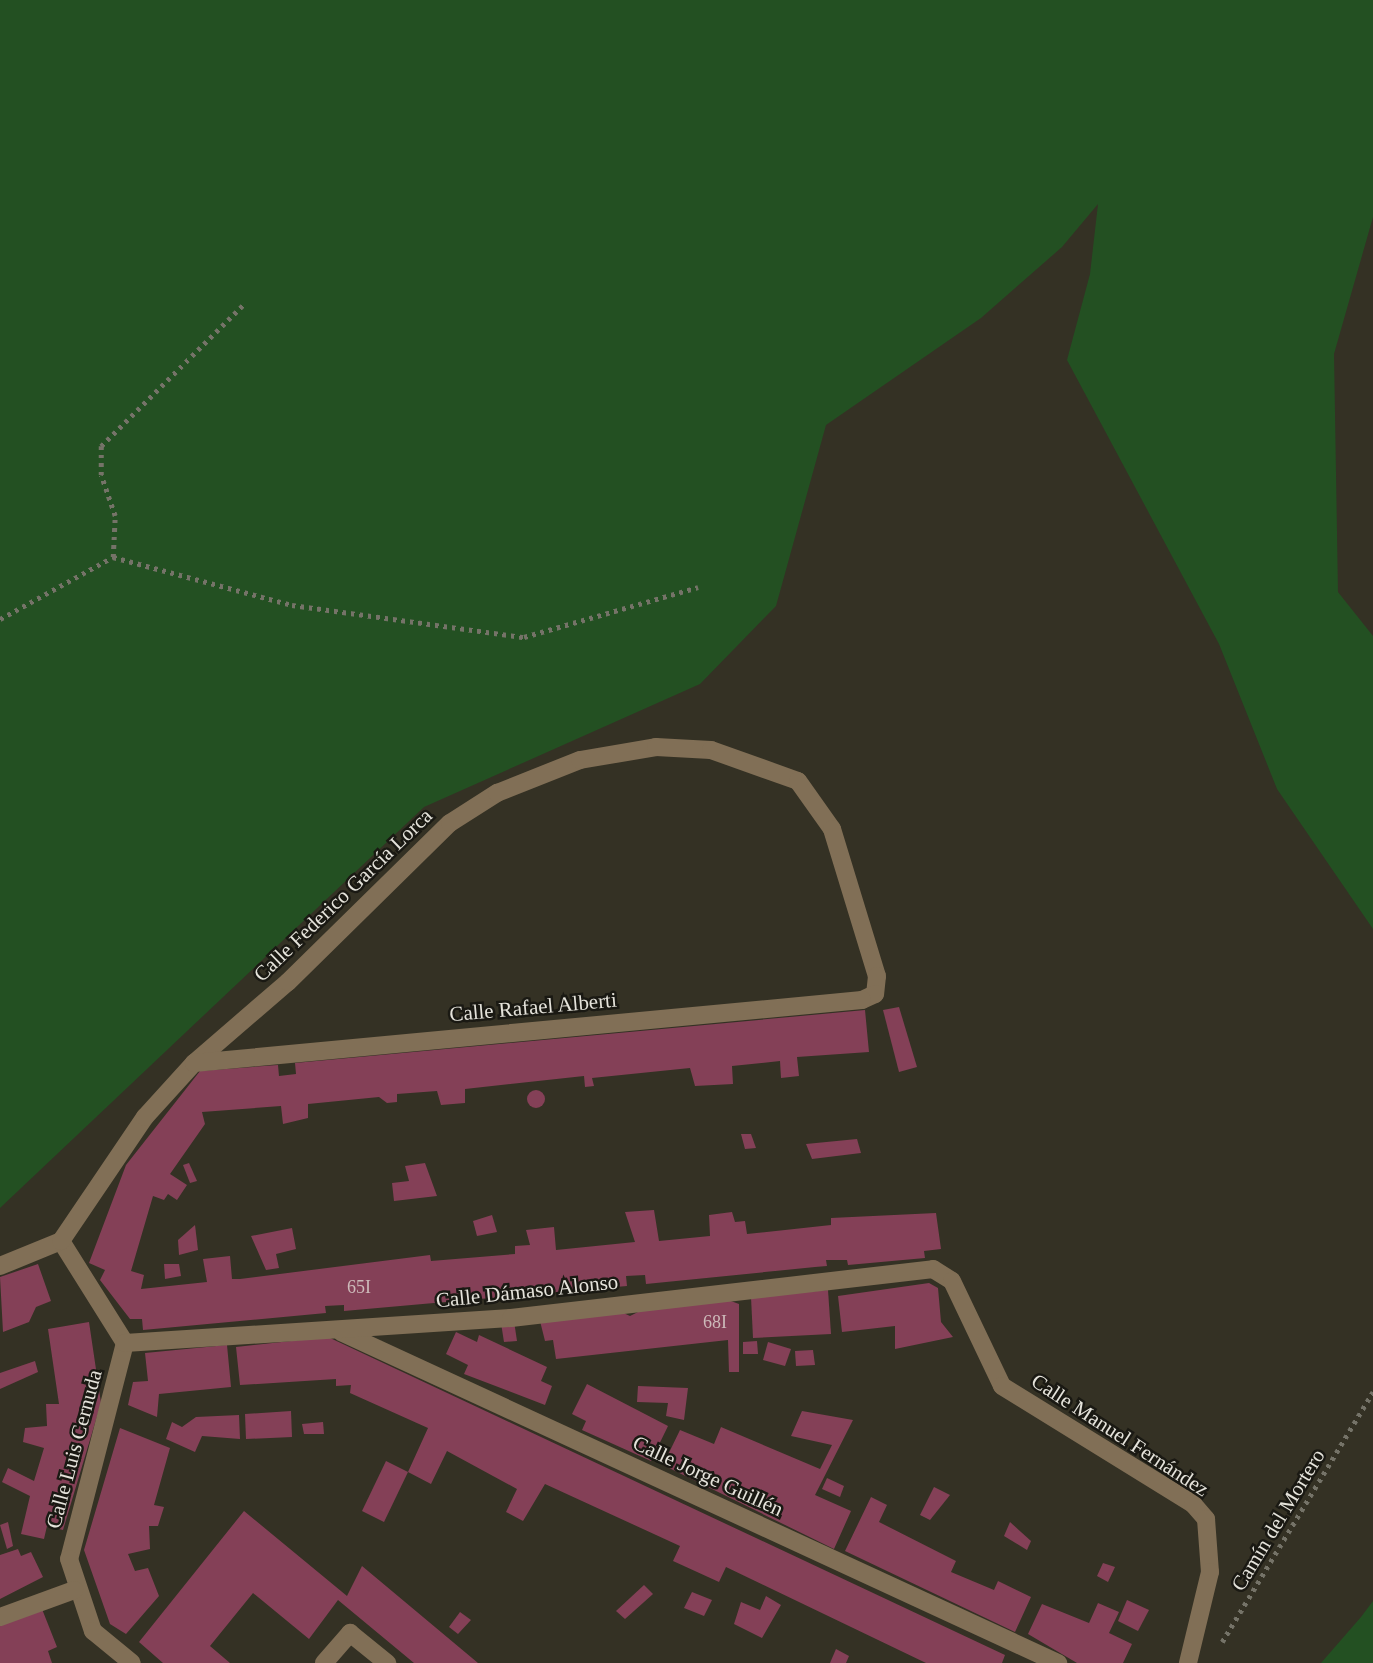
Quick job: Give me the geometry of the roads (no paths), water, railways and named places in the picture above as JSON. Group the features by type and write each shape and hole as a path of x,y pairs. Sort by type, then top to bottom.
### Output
{"street":[{"name":"Calle Federico García Lorca","path":"61,1241 145,1117 194,1063 288,982 450,823 497,793 580,760 656,747 743,757 811,792"},
{"name":"Calle Rafael Alberti","path":"194,1063 862,1000 875,994 877,976 832,829 811,792"},
{"path":"0,1266 61,1241 125,1343"},
{"name":"Calle Dámaso Alonso","path":"125,1343 510,1318 933,1269"},
{"name":"Calle Manuel Fernández","path":"933,1269 952,1281 1002,1386 1193,1504 1206,1519 1210,1572 1188,1663"},
{"name":"Calle Jorge Guillén","path":"338,1330 1058,1663"},
{"name":"Calle Luis Cernuda","path":"125,1343 69,1559 74,1590 93,1631 132,1663"},
{"path":"0,1617 74,1590"},
{"path":"324,1663 351,1633 387,1663"}]}
